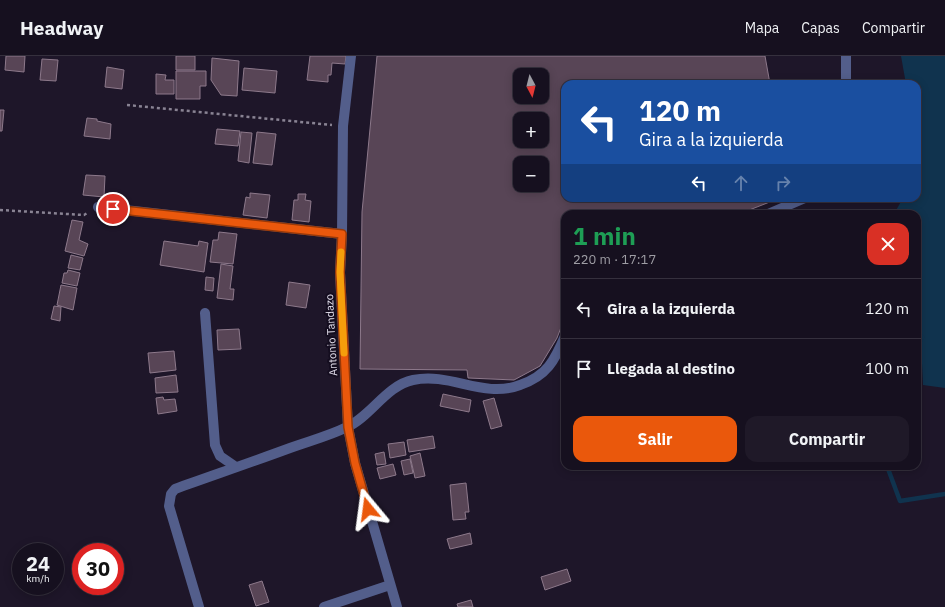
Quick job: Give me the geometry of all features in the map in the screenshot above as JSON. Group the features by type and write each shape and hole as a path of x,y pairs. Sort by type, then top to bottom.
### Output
{"street":[{"name":"Antonio Tandazo","path":"351,56 343,126 342,234 340,272 348,427 355,463 397,607"},
{"path":"846,56 846,80"},
{"path":"777,210 795,202"},
{"path":"98,208 342,234"},
{"path":"205,313 215,445 220,456 236,467"},
{"path":"199,607 169,506 171,494 175,489 348,427 394,389 412,380 433,378 457,381 477,388 485,389 500,389 520,385 546,370 554,362 561,345"},
{"path":"324,607 390,585"}],"path":[{"path":"127,105 343,126"},
{"path":"0,210 84,215 98,208"}],"water":[{"path":"901,56 945,56 945,388 923,385 921,342 921,210 896,210 901,202 921,202 921,80 905,80"}],"building":[{"path":"6,56 25,56 24,72 5,70"},
{"path":"176,56 195,56 195,70 176,70"},
{"path":"310,56 346,56 345,64 332,63 331,75 328,75 328,82 307,80"},
{"path":"377,56 765,56 769,80 561,80 561,202 770,202 749,210 561,210 561,328 557,338 540,366 514,380 468,378 467,370 360,369 362,212"},
{"path":"212,58 239,61 237,96 221,95 211,80"},
{"path":"42,59 58,60 56,81 40,80"},
{"path":"107,67 124,70 122,89 105,87"},
{"path":"244,68 277,71 275,93 242,90"},
{"path":"176,71 206,71 206,86 200,86 200,99 176,99"},
{"path":"156,74 166,75 165,80 174,80 174,94 156,94"},
{"path":"0,110 4,110 2,131 0,131"},
{"path":"87,118 97,119 97,121 111,124 110,139 84,136"},
{"path":"217,129 240,131 238,146 215,144"},
{"path":"241,132 252,133 249,163 238,161"},
{"path":"257,132 276,134 272,165 253,163"},
{"path":"86,175 105,176 104,197 83,195"},
{"path":"250,193 270,195 267,218 243,215 246,197 250,198"},
{"path":"298,194 306,194 305,200 311,201 309,222 292,220 294,200 298,200"},
{"path":"72,220 83,222 79,240 88,244 84,256 65,251"},
{"path":"219,232 237,234 233,264 210,262 213,240 218,240"},
{"path":"164,241 198,246 199,241 208,243 204,272 160,265"},
{"path":"71,255 83,258 80,270 68,268"},
{"path":"221,264 233,266 230,289 234,289 233,300 217,298"},
{"path":"68,270 80,273 77,286 62,283 64,273 67,273"},
{"path":"206,277 214,278 213,291 205,290"},
{"path":"289,282 310,285 306,308 286,305"},
{"path":"61,285 77,288 73,310 57,305"},
{"path":"54,306 61,307 60,321 51,319"},
{"path":"239,329 241,349 218,350 217,330"},
{"path":"174,351 176,370 150,373 148,353"},
{"path":"176,375 178,392 156,393 155,378"},
{"path":"443,394 471,400 469,412 440,406"},
{"path":"163,397 164,400 175,399 177,411 158,414 156,398"},
{"path":"494,398 502,426 491,429 483,401"},
{"path":"433,436 435,448 409,452 407,440"},
{"path":"404,442 406,455 390,458 388,444"},
{"path":"384,452 386,464 377,465 375,454"},
{"path":"420,453 425,476 415,478 410,456"},
{"path":"410,459 413,473 404,475 401,461"},
{"path":"393,464 396,475 380,479 377,468"},
{"path":"466,483 469,512 465,512 466,519 453,520 450,485"},
{"path":"470,533 472,544 450,549 447,539"},
{"path":"567,569 571,581 545,590 541,577"},
{"path":"262,581 269,602 256,606 249,585"},
{"path":"471,600 473,607 458,607 457,604"}],"waterway":[{"path":"888,470 900,501 945,494"}],"slow traffic":[{"path":"341,252 340,272 344,353"}],"route":[{"path":"113,209 342,234 340,272 348,427 355,463 368,509"}]}
